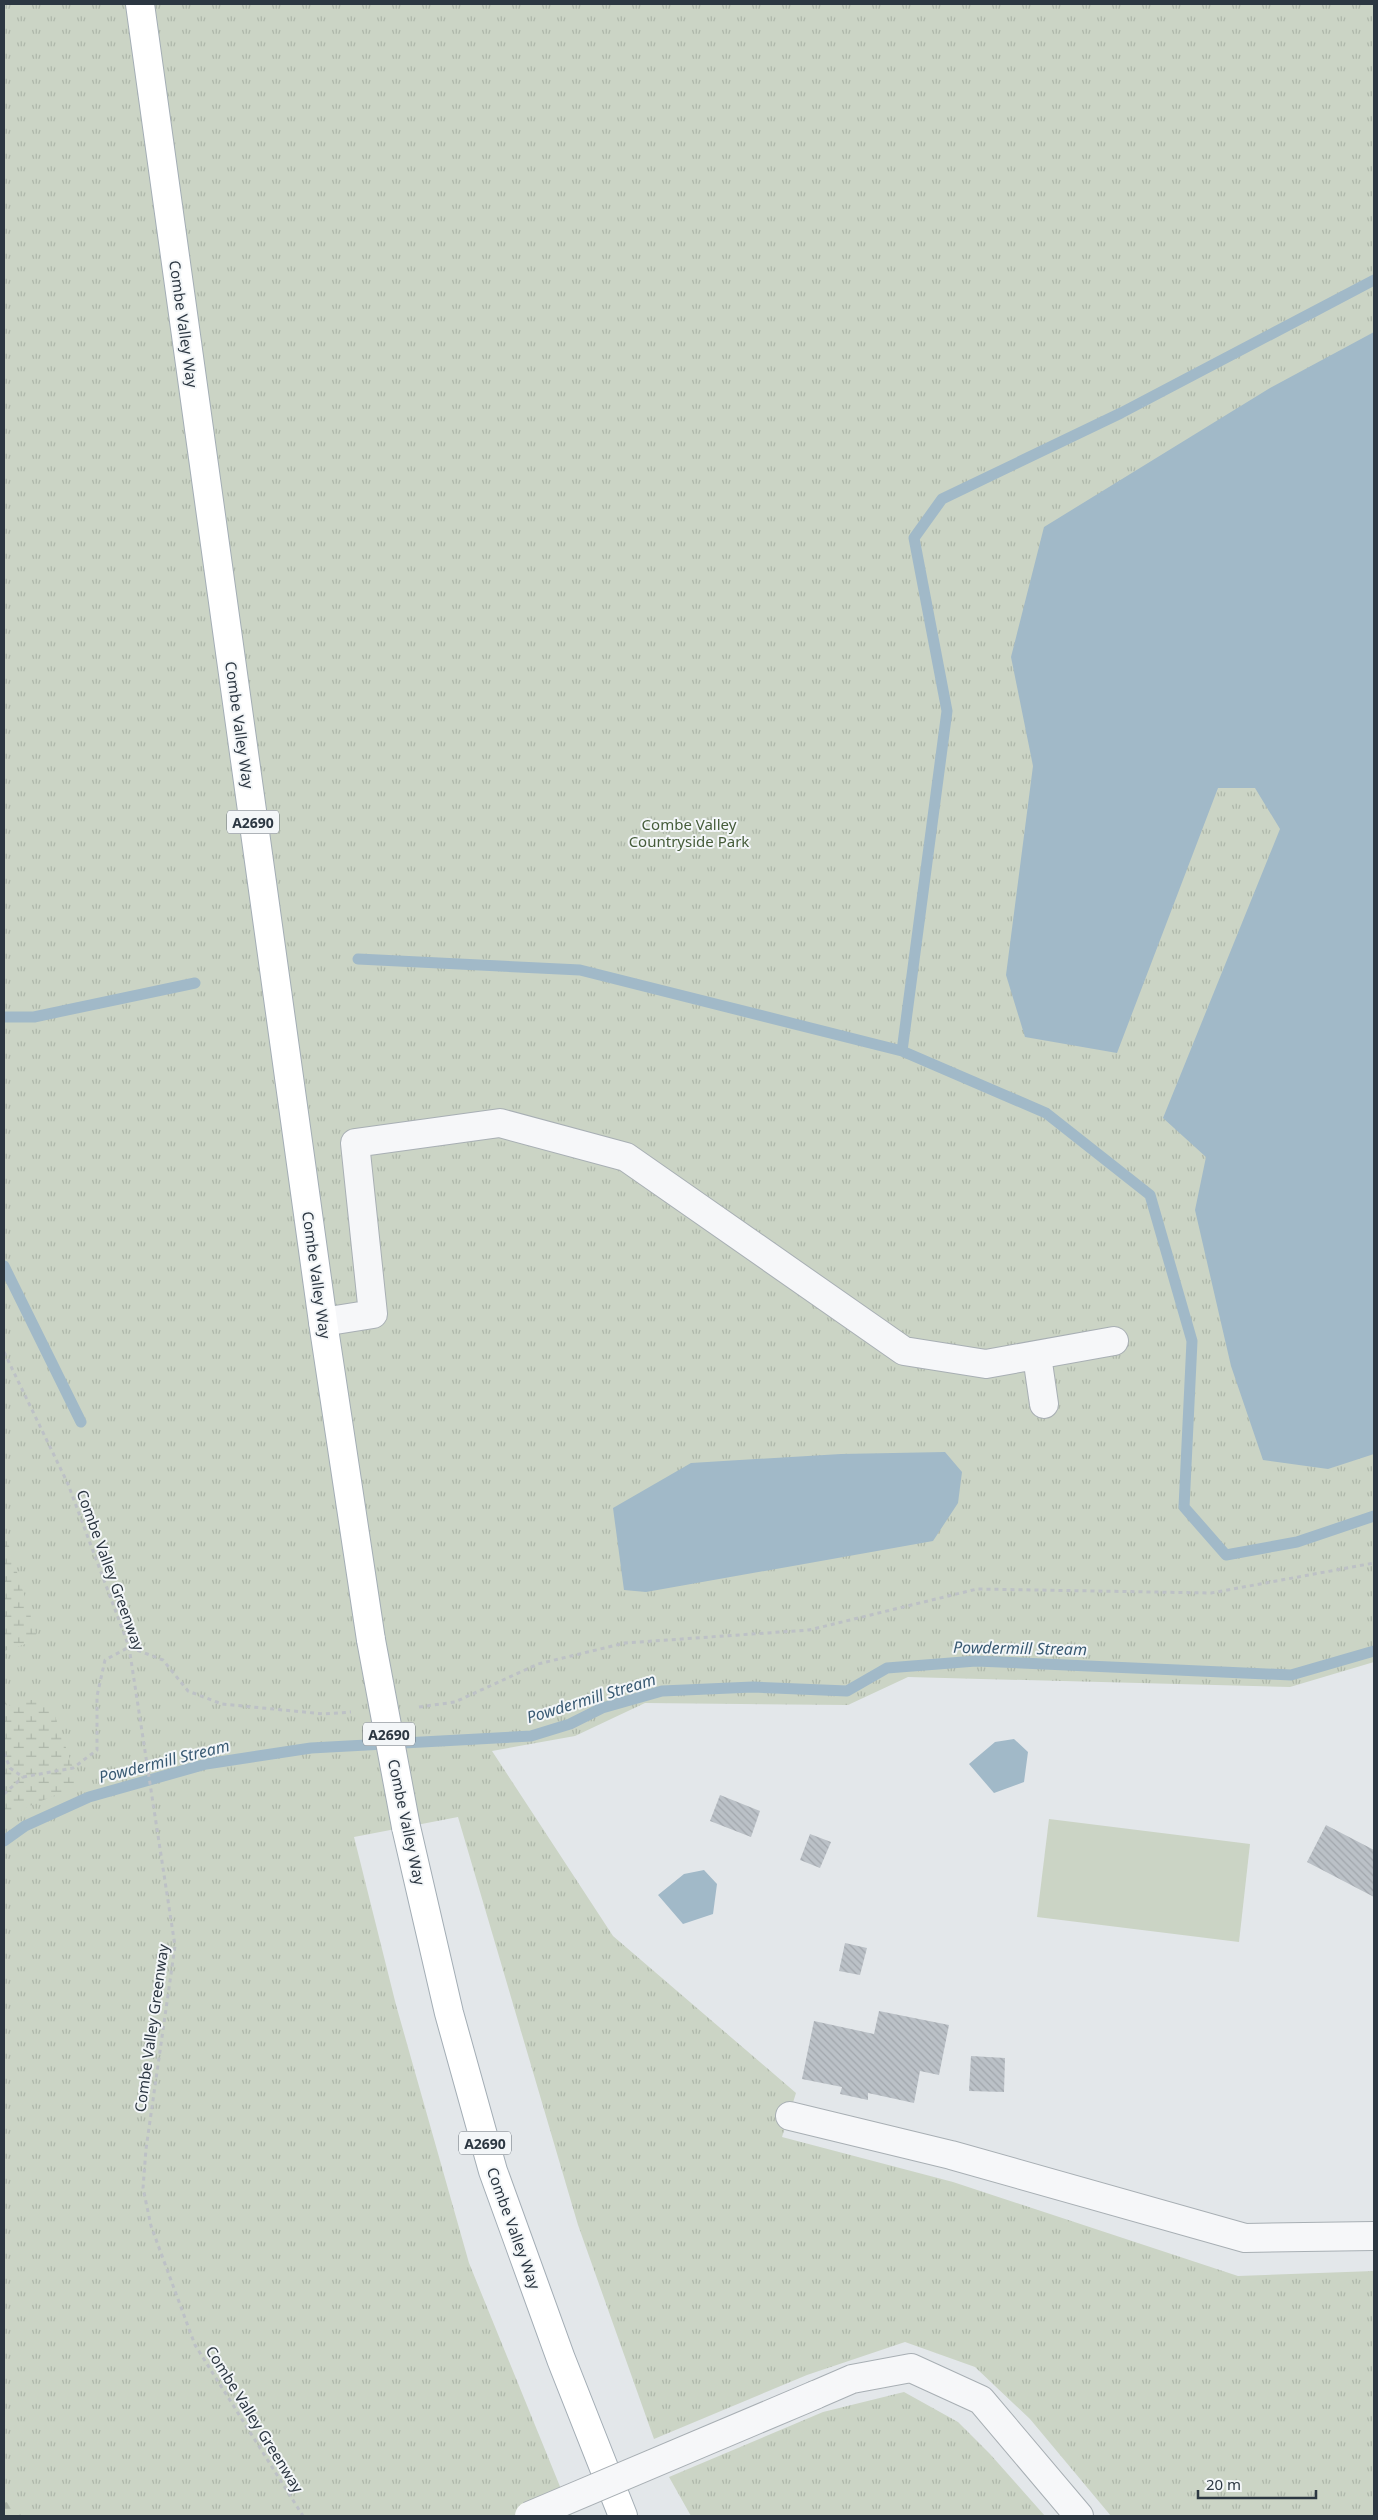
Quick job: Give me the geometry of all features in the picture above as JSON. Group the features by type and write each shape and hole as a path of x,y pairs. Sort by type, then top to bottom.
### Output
{"main road":[{"name":"Combe Valley Way","path":"140,4 323,1322 372,1640 406,1827 449,2013 492,2171 561,2359 623,2516"}],"lane":[{"path":"323,1322 373,1314 355,1143 500,1123 626,1157 904,1351 986,1364 1114,1341"},
{"path":"1037,1356 1044,1404"},
{"path":"790,2116 951,2155 1245,2238 1374,2236"},
{"path":"529,2516 852,2379 911,2368 981,2400 1079,2516"}],"path":[{"name":"Combe Valley Greenway","path":"4,1352 68,1484 129,1647 175,1946 146,2149 143,2188 151,2226 195,2345 303,2516"},
{"path":"417,1707 455,1702 538,1664 626,1643 809,1630 977,1589 1211,1593 1374,1563"},
{"path":"4,1794 24,1777 74,1768 97,1750 97,1696 105,1660 129,1647 163,1660 188,1691 222,1704 324,1714 352,1712"},
{"path":"4,1753 10,1768 24,1777"}],"green space":[{"name":"Combe Valley Countryside Park","path":"4,4 1374,4 1374,1662 1290,1687 908,1677 848,1705 645,1703 575,1736 492,1751 613,1936 796,2093 782,2137 953,2182 1238,2276 1374,2271 1374,2516 1111,2516 1030,2419 975,2367 905,2342 807,2375 654,2439 578,2225 458,1817 354,1837 396,2005 469,2263 572,2516 4,2516"},
{"path":"4,1530 38,1640 4,1651"},
{"path":"48,1696 79,1785 18,1811 4,1821 4,1697 7,1706"},
{"path":"1049,1819 1250,1844 1239,1942 1037,1917"},
{"path":"904,2392 958,2422 990,2454 1045,2516 691,2516 669,2477 823,2412"},
{"path":"4,2501 35,2516 4,2516"}],"water":[{"path":"1374,332 1374,1454 1328,1469 1263,1460 1231,1366 1195,1210 1206,1157 1163,1118 1280,829 1255,788 1218,788 1117,1053 1025,1037 1006,975 1033,766 1011,657 1044,527 1270,388"},
{"path":"945,1452 962,1472 958,1503 933,1541 646,1592 624,1590 613,1508 691,1463 841,1454"},
{"path":"1014,1739 1028,1752 1024,1782 994,1793 969,1764 995,1742"},
{"path":"704,1870 717,1884 713,1914 683,1924 658,1895 684,1874"}],"building":[{"path":"720,1795 760,1811 751,1837 710,1821"},
{"path":"1326,1825 1374,1850 1374,1897 1307,1862"},
{"path":"810,1834 831,1842 820,1868 800,1860"},
{"path":"845,1943 867,1948 860,1975 839,1971"},
{"path":"879,2011 949,2025 939,2075 920,2071 914,2103 868,2093 868,2100 840,2094 842,2087 802,2079 814,2021 874,2034"},
{"path":"971,2056 1005,2058 1004,2092 969,2091"}],"waterway":[{"path":"902,1051 947,711 914,538 942,499 1121,413 1374,280"},
{"path":"358,959 580,970 902,1051 1046,1113 1150,1195 1192,1341 1184,1507 1226,1555 1297,1542 1374,1516"},
{"path":"4,1017 34,1017 195,983"},
{"path":"4,1266 81,1422"},
{"name":"Powdermill Stream","path":"4,1841 25,1826 89,1797 206,1764 311,1748 531,1736 570,1724 602,1708 662,1691 753,1687 847,1691 887,1668 976,1661 1291,1675 1374,1651"}]}
